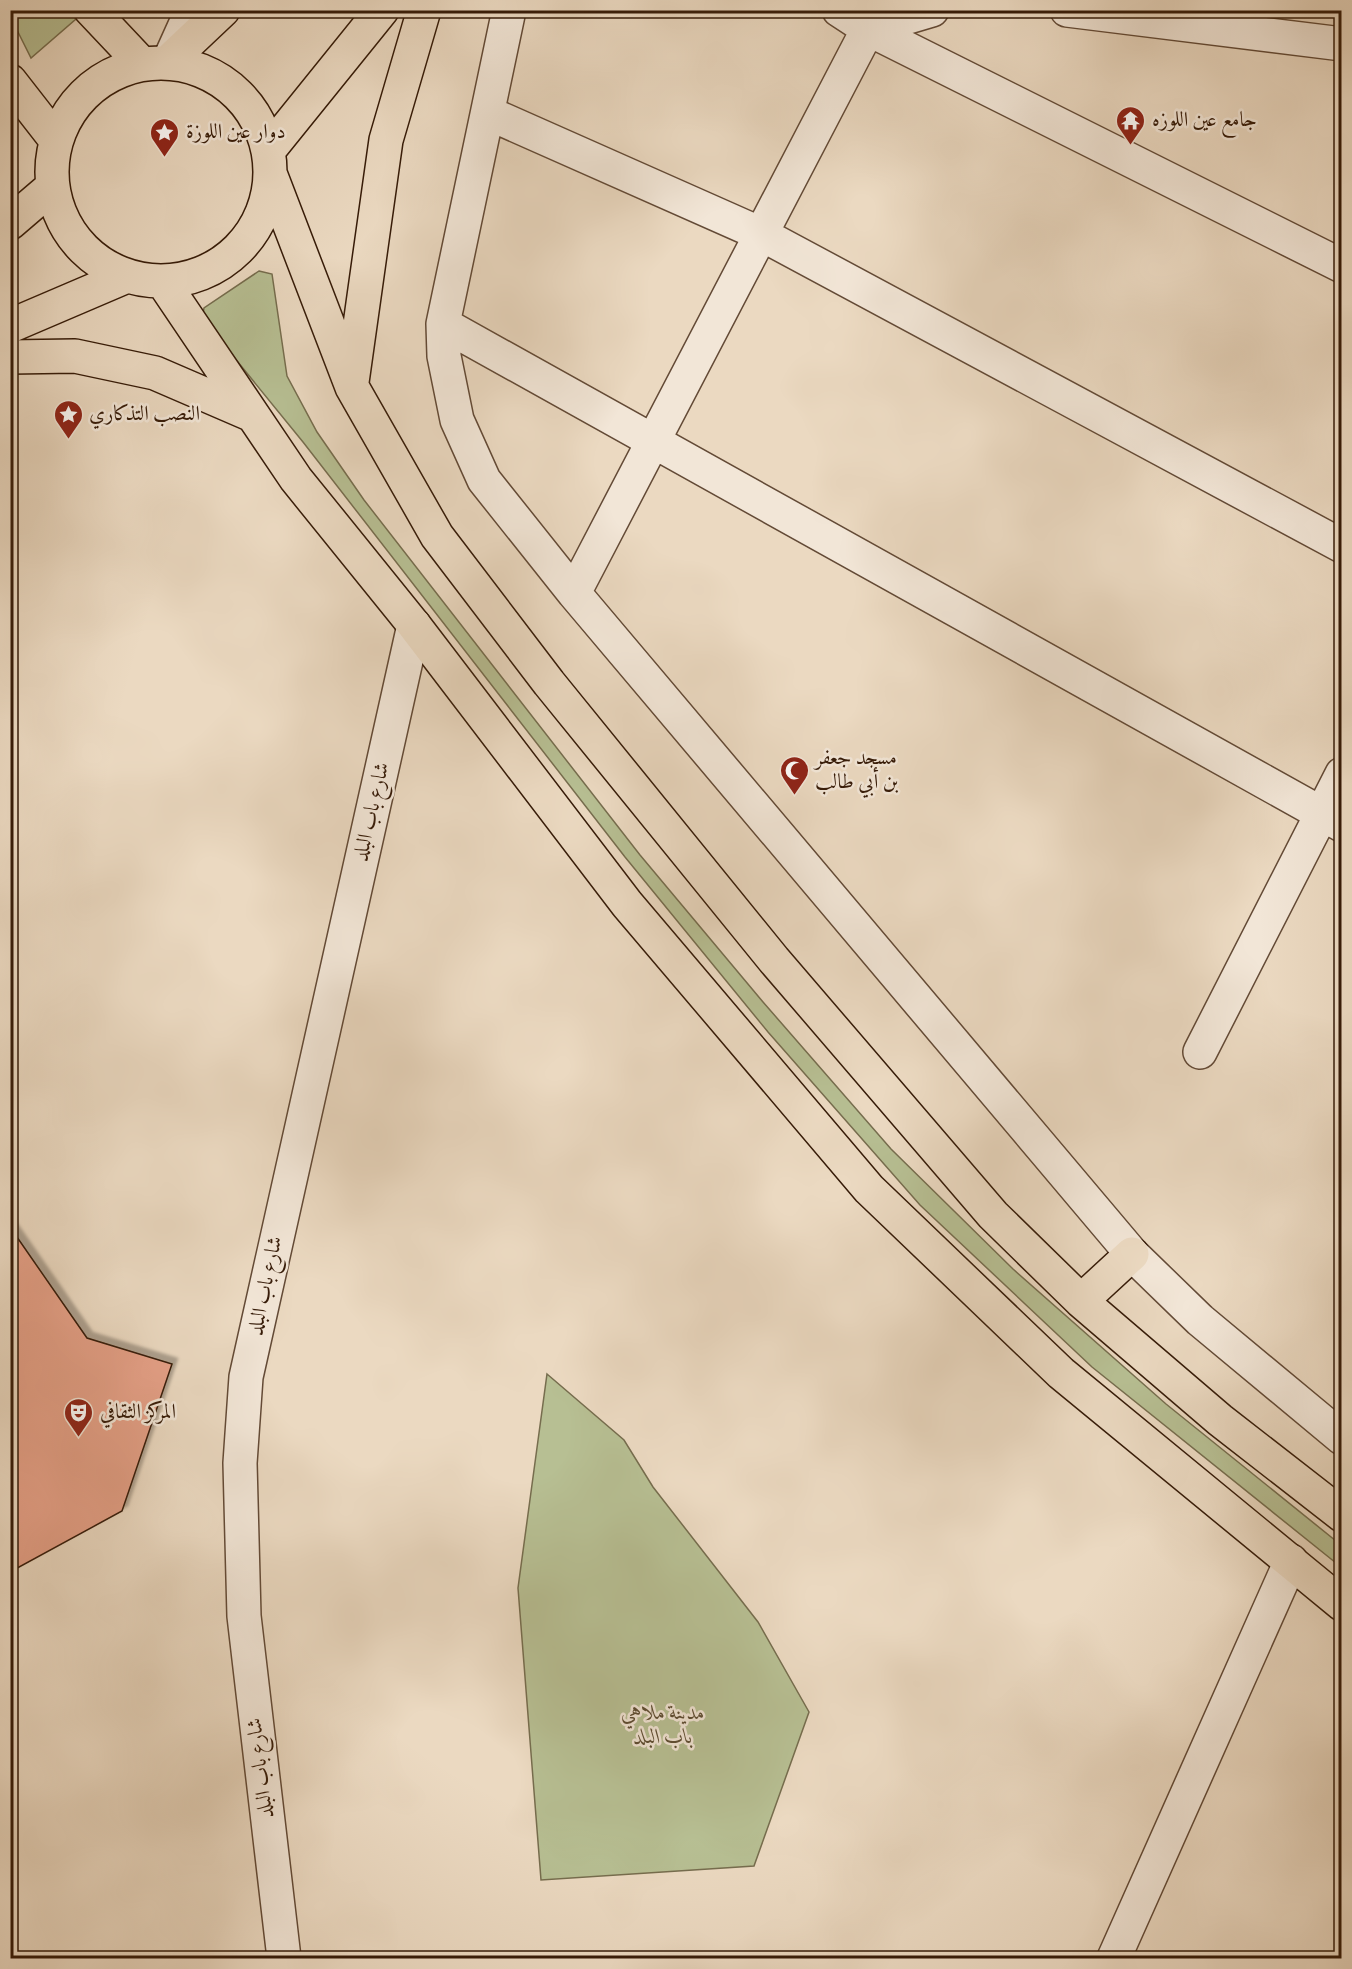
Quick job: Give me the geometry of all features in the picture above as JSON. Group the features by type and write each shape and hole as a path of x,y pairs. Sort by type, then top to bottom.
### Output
{"main road":[{"path":"91,10 155,63"},
{"path":"155,63 223,10"},
{"path":"382,10 270,163 265,209 249,238 225,261 196,276 163,282 127,276 99,262 77,242 60,216 52,187 51,163 56,140 68,113 87,90 113,73 155,63 203,70 233,89 256,116 270,163 352,387 437,536 549,683 774,960 993,1215 1081,1301 1220,1420 1341,1515"},
{"path":"352,387 386,140 424,10"},
{"path":"10,81 56,140"},
{"path":"10,223 52,187"},
{"path":"10,326 127,276"},
{"path":"163,282 296,479 414,625 627,904 868,1189 1061,1373 1341,1604"},
{"path":"10,357 75,356 155,374 250,414"},
{"path":"1081,1301 1132,1254"}],"street":[{"path":"155,63 192,10"},
{"path":"509,10 443,324 449,388 468,451 484,480 574,593 1132,1254 1200,1320 1341,1438"},
{"path":"839,10 868,28 1341,266"},
{"path":"574,593 868,28 932,10"},
{"path":"1067,10 1341,45"},
{"path":"488,113 761,234 1341,546"},
{"path":"443,324 1331,819"},
{"name":"شارع باب البلد","path":"284,1959 244,1616 240,1473 246,1377 414,625"},
{"path":"1200,1052 1331,819 1341,774"},
{"path":"1114,1959 1291,1561"}],"green space":[{"path":"10,11 65,11 76,19 31,58 11,18"},
{"path":"259,271 272,274 287,376 317,432 364,500 640,855 763,1002 891,1149 1013,1269 1166,1404 1341,1545 1341,1567 1092,1367 920,1205 768,1032 625,857 303,442 202,318 204,308"},
{"name":"مدينة ملاهي باب البلد","path":"547,1374 624,1440 653,1487 758,1622 809,1712 754,1866 541,1880 518,1588"}],"building":[{"name":"المركز الثقافي","path":"10,1227 87,1338 172,1364 122,1511 10,1572"}],"place":[{"name":"جامع عين اللوزه","path":"1131,146"},
{"name":"دوار عين اللوزة","path":"165,158"},
{"name":"النصب التذكاري","path":"68,440"},
{"name":"مسجد جعفر بن أبي طالب","path":"794,796"},
{"name":"المركز الثقافي","path":"79,1438"}]}
